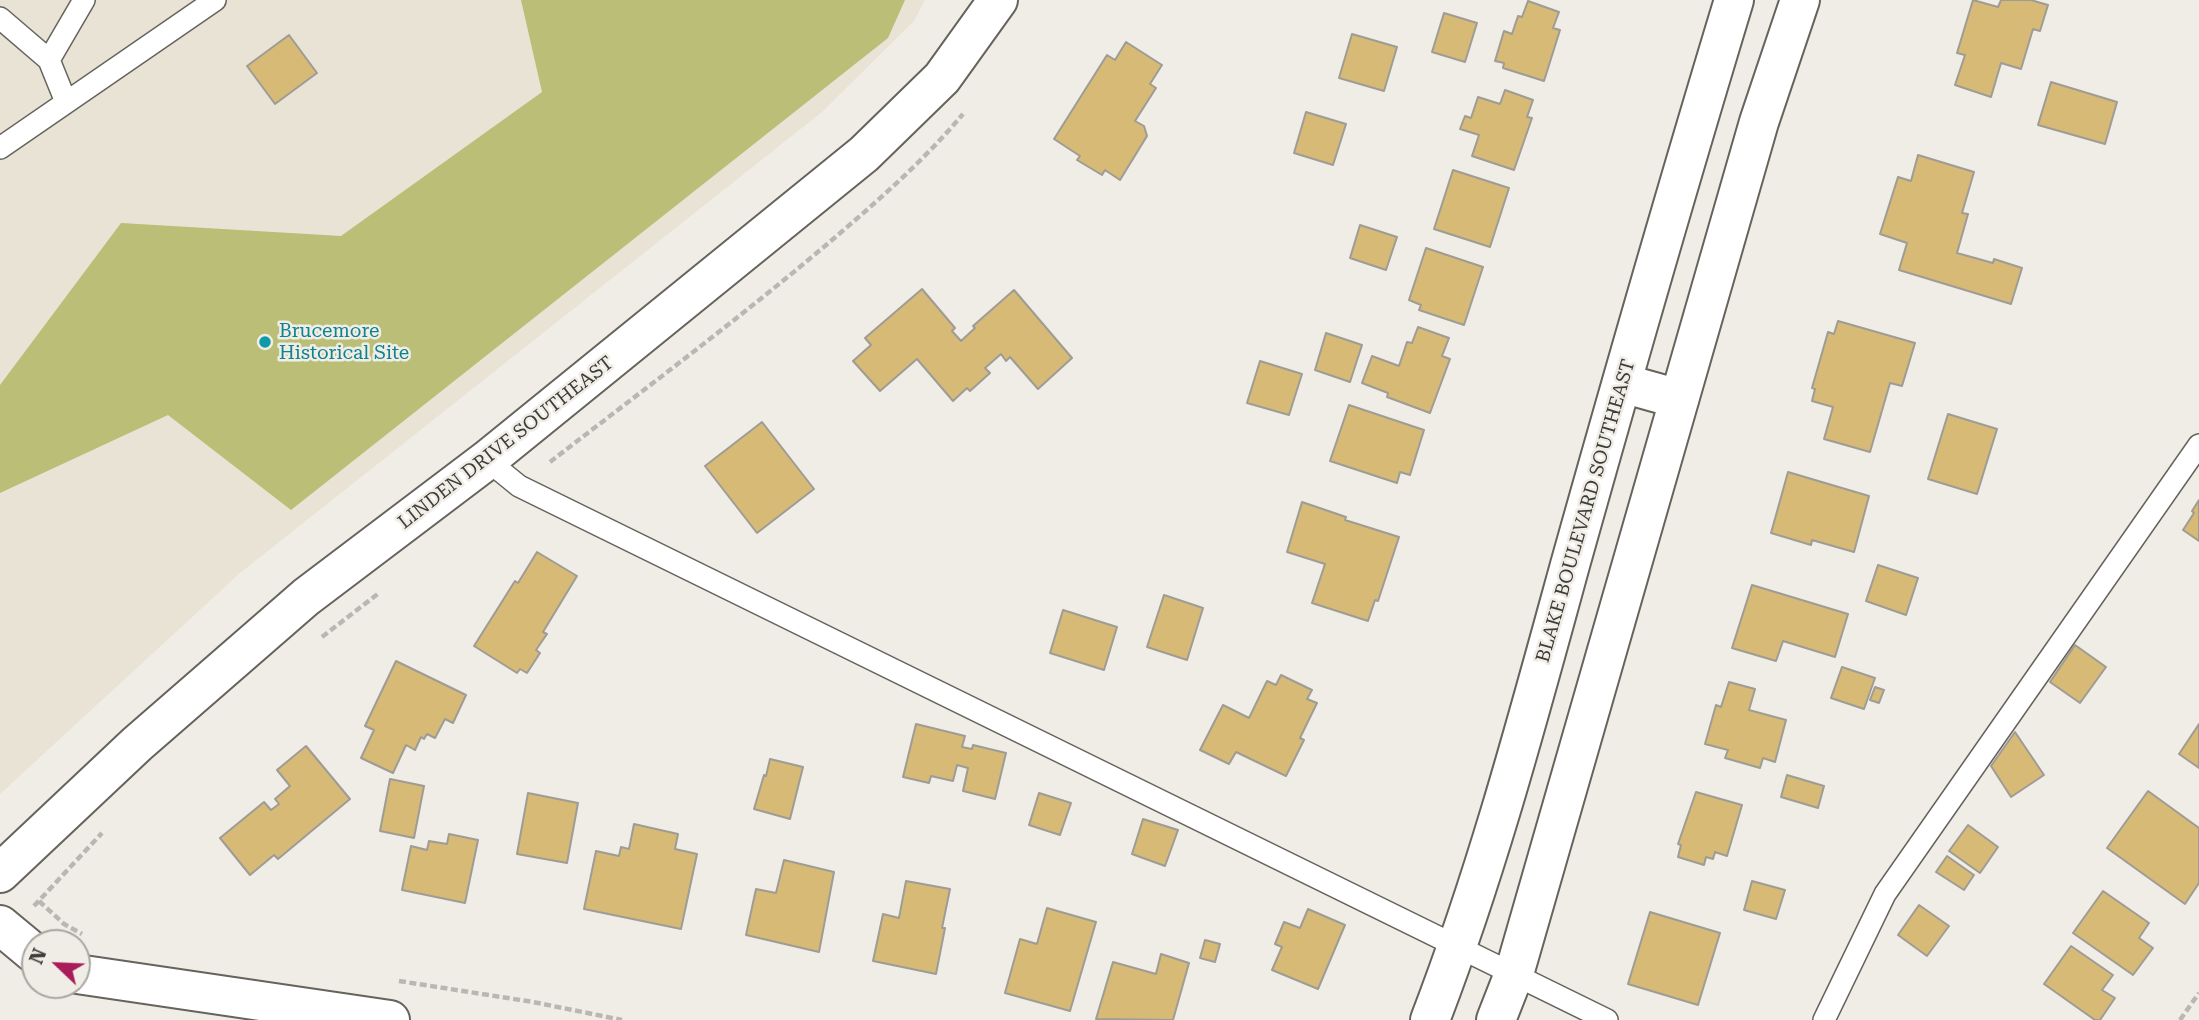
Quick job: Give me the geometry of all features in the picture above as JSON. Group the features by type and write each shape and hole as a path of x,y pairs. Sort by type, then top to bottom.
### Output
{"street":[{"name":"LINDEN DRIVE SOUTHEAST","path":"0,873 137,744 306,597 487,460 864,154 942,78 998,0"},
{"name":"BLAKE BOULEVARD SOUTHEAST","path":"1430,1020 1458,947 1524,731 1734,0"},
{"path":"1496,1020 1514,974 1759,122 1800,0"},
{"path":"1622,383 1679,399"},
{"path":"0,925 21,942"},
{"path":"91,976 390,1020"}],"lane":[{"path":"48,60 84,0"},
{"path":"0,148 215,0"},
{"path":"0,18 48,60 66,102"},
{"path":"1824,1020 1885,894 2199,446"},
{"path":"487,460 519,486 1607,1020"}],"path":[{"path":"2180,1020 2199,993"}],"shaded area":[{"name":"Brucemore Historical Site","path":"0,0 925,0 914,21 822,112 240,573 0,794"}],"green space":[{"path":"521,0 905,0 888,38 291,510 168,415 0,493 0,385 121,223 341,236 542,92"}],"building":[{"path":"1973,0 1998,7 2001,0 2031,0 2048,5 2040,31 2033,29 2021,69 2001,63 1991,97 1955,85 1965,55 1957,53"},
{"path":"1528,1 1559,12 1553,28 1560,30 1544,81 1503,68 1504,63 1495,61 1504,31 1512,34 1518,16 1522,17"},
{"path":"1444,13 1477,23 1465,62 1432,52"},
{"path":"1352,34 1397,47 1384,91 1339,78"},
{"path":"289,35 317,73 275,104 247,66"},
{"path":"1126,42 1162,65 1150,84 1156,88 1135,121 1144,126 1147,136 1120,180 1105,170 1102,175 1077,160 1080,156 1054,139 1107,55 1115,60"},
{"path":"2051,82 2117,102 2105,144 2038,125"},
{"path":"1505,90 1533,100 1527,117 1532,118 1514,170 1472,156 1479,135 1460,129 1465,116 1471,118 1478,97 1500,104"},
{"path":"1306,112 1346,124 1333,165 1294,153"},
{"path":"1918,155 1974,172 1962,213 1968,214 1957,253 1993,263 1994,259 2022,268 2011,304 1899,270 1907,243 1880,234 1898,177 1911,181"},
{"path":"1453,170 1509,188 1490,247 1434,229"},
{"path":"1360,225 1397,237 1386,270 1350,258"},
{"path":"1426,248 1483,267 1464,325 1419,310 1421,305 1409,300"},
{"path":"922,289 955,328 952,331 961,341 975,328 973,326 1014,290 1072,358 1038,389 1010,357 1006,361 1001,354 985,368 990,373 970,391 967,388 953,401 917,359 880,391 853,361 871,345 865,338"},
{"path":"1838,321 1915,343 1902,386 1890,383 1870,452 1824,439 1833,407 1812,401 1815,389 1812,388 1828,332 1834,334"},
{"path":"1418,327 1449,338 1442,356 1450,359 1430,413 1387,397 1388,393 1362,383 1372,356 1399,366 1407,342 1412,343"},
{"path":"1326,333 1362,345 1350,382 1315,370"},
{"path":"1260,361 1302,374 1289,415 1247,403"},
{"path":"1349,405 1424,430 1410,475 1400,472 1397,483 1330,461"},
{"path":"1948,414 1997,429 1977,494 1928,479"},
{"path":"762,422 814,489 757,533 705,466"},
{"path":"1788,472 1869,496 1854,552 1812,540 1811,545 1771,533"},
{"path":"2199,500 2199,541 2183,530"},
{"path":"1302,502 1346,517 1345,520 1399,537 1378,601 1375,600 1368,621 1312,603 1325,564 1287,552"},
{"path":"537,552 577,576 543,632 547,634 536,650 540,653 527,673 520,669 517,673 474,646 515,581 518,583"},
{"path":"1878,565 1918,578 1906,615 1866,601"},
{"path":"1752,585 1848,614 1835,657 1783,641 1776,661 1732,648"},
{"path":"1164,595 1203,608 1187,660 1147,647"},
{"path":"1063,610 1117,627 1104,670 1050,653"},
{"path":"2075,645 2106,667 2080,703 2050,682"},
{"path":"396,661 466,695 453,723 445,719 435,738 427,734 424,739 421,737 415,750 406,745 393,773 361,758 374,730 365,726"},
{"path":"1842,667 1875,678 1864,709 1831,698"},
{"path":"1281,675 1312,690 1307,699 1317,703 1300,738 1304,740 1286,776 1236,752 1229,764 1200,750 1223,705 1249,718 1267,681 1276,685"},
{"path":"1729,682 1755,689 1749,710 1786,720 1775,762 1763,758 1760,768 1725,758 1728,750 1705,744 1716,705 1721,707"},
{"path":"1875,687 1884,690 1879,703 1870,700"},
{"path":"916,724 965,736 962,747 972,749 973,745 1006,753 995,799 963,791 968,768 957,765 953,781 931,776 929,783 903,777"},
{"path":"2199,724 2199,768 2179,754"},
{"path":"2015,732 2044,775 2011,797 1991,766"},
{"path":"306,746 350,799 278,859 274,855 250,875 220,838 264,802 271,810 279,804 275,799 290,786 277,770"},
{"path":"770,759 803,767 790,819 754,809"},
{"path":"1787,775 1824,786 1818,808 1781,797"},
{"path":"390,779 424,786 414,838 380,831"},
{"path":"2148,791 2199,828 2199,883 2185,904 2107,848"},
{"path":"1696,792 1742,805 1727,856 1715,852 1713,859 1706,857 1704,865 1678,857 1681,845 1678,844"},
{"path":"528,793 578,803 567,863 517,854"},
{"path":"1039,793 1071,803 1060,835 1029,825"},
{"path":"1143,819 1178,830 1165,866 1132,854"},
{"path":"634,824 678,834 675,849 697,854 681,929 584,909 596,851 619,856 621,847 629,849"},
{"path":"1968,825 1998,847 1980,873 1949,851"},
{"path":"449,834 478,840 465,903 402,890 411,846 427,850 429,841 447,844"},
{"path":"1947,856 1974,875 1964,890 1936,872"},
{"path":"784,860 834,872 819,952 746,935 756,889 776,893"},
{"path":"906,881 950,889 936,974 873,961 883,914 899,918"},
{"path":"1752,881 1785,890 1776,919 1744,910"},
{"path":"2103,891 2149,923 2139,938 2153,948 2133,975 2073,933"},
{"path":"1919,905 1949,926 1927,956 1898,935"},
{"path":"1047,908 1096,922 1070,1011 1005,993 1020,939 1037,944"},
{"path":"1308,909 1345,925 1318,989 1272,970 1282,947 1275,944 1284,922 1300,928"},
{"path":"1650,912 1720,933 1698,1005 1628,984"},
{"path":"1205,940 1220,944 1215,962 1200,958"},
{"path":"2071,946 2113,975 2102,990 2115,998 2100,1020 2095,1020 2044,984"},
{"path":"1161,954 1189,963 1173,1020 1096,1019 1113,962 1156,974"}],"place":[{"name":"Brucemore Historical Site","path":"265,342"}]}
